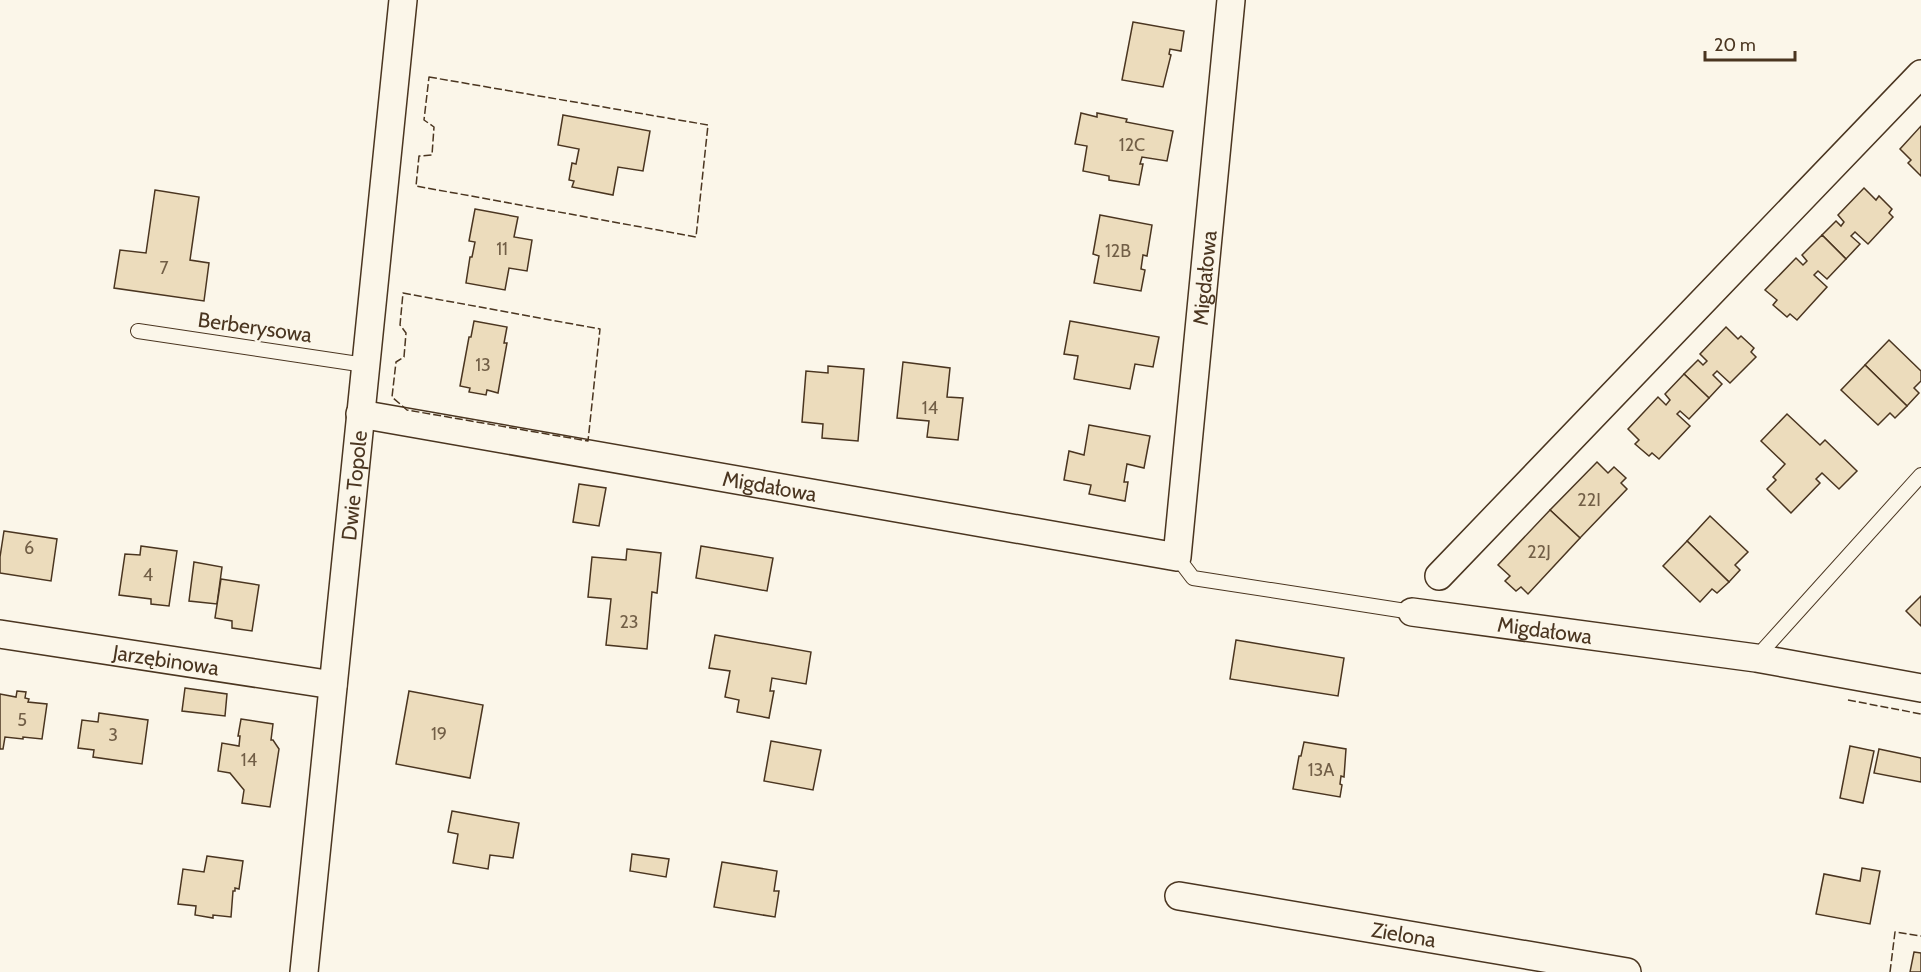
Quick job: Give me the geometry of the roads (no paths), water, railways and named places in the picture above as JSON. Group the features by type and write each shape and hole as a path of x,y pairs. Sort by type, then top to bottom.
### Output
{"street":[{"name":"Dwie Topole","path":"304,972 403,0"},
{"name":"Migdałowa","path":"360,414 1177,557 1231,0"},
{"path":"1439,576 1921,74"},
{"name":"Migdałowa","path":"1412,612 1756,658 1921,688"},
{"name":"Jarzębinowa","path":"0,634 333,685"},
{"name":"Zielona","path":"1179,896 1627,972"}],"lane":[{"name":"Berberysowa","path":"138,332 365,365"},
{"path":"1756,658 1921,475"},
{"name":"Migdałowa","path":"1177,557 1193,579 1412,612"}]}
